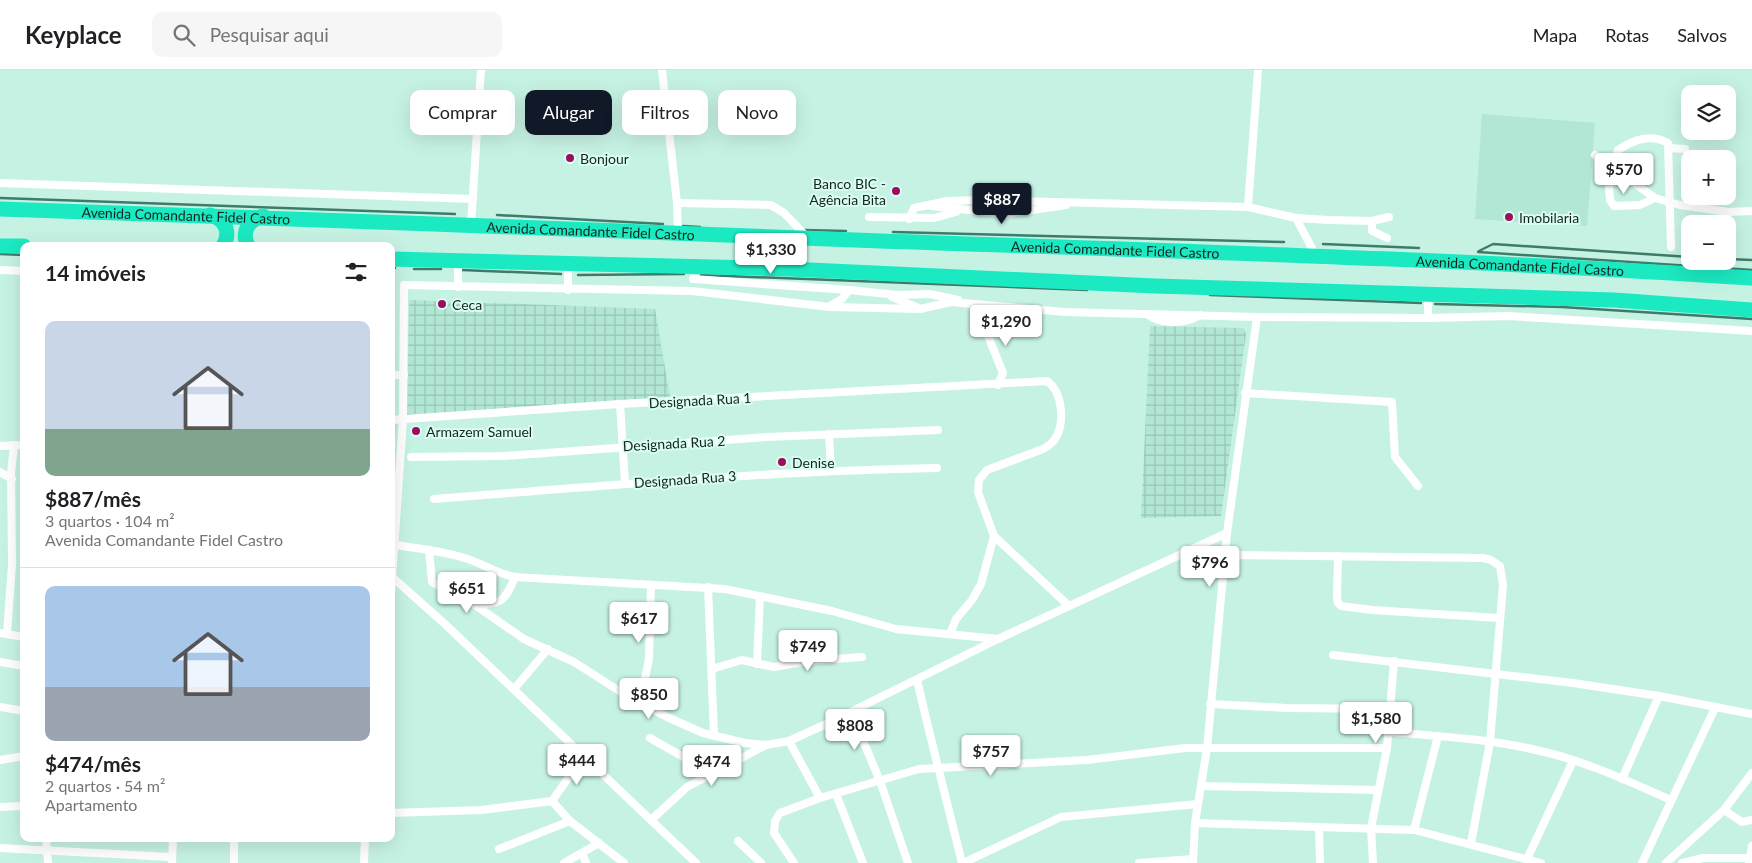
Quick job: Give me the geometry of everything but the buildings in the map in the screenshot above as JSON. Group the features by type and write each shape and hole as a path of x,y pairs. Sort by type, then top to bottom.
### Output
{"highway":[{"name":"Avenida Comandante Fidel Castro","path":"0,210 265,216 808,238 1315,254 1752,278"},
{"path":"209,215 218,218 225,225 227,234 224,242"},
{"path":"247,242 245,235 247,227 253,220 265,216"},
{"path":"0,246 20,246"},
{"path":"395,259 568,263 692,273 1614,300 1752,310"}],"street":[{"path":"471,224 480,70"},
{"path":"662,70 677,203 678,232"},
{"path":"1248,207 1258,70"},
{"path":"1655,198 1640,205 1614,206 1610,200 1609,188 1610,176 1616,168 1618,150 1635,141 1652,136 1668,142 1668,202 1672,223 1671,247"},
{"path":"1669,148 1685,149"},
{"path":"1595,155 1616,168 1655,198 1728,212 1752,211"},
{"path":"0,183 473,199"},
{"path":"909,219 914,208 924,205 980,200 1248,207 1296,218 1372,221 1389,217"},
{"path":"924,205 961,211 1006,214 1079,202"},
{"path":"677,203 771,205 779,209 808,238"},
{"path":"869,217 934,218 961,211"},
{"path":"1296,218 1315,254"},
{"path":"1372,221 1372,231 1387,238"},
{"path":"458,260 458,287"},
{"path":"568,263 568,290"},
{"path":"0,270 20,271"},
{"path":"692,291 692,273 888,295 946,296 976,306 1003,373 998,385"},
{"path":"395,553 403,419 404,285 568,290 692,291 830,307 920,309 951,302 976,306 1065,312 1257,317 1522,317 1752,331"},
{"path":"830,307 842,299 848,290"},
{"path":"1428,294 1428,318"},
{"path":"888,295 920,309"},
{"path":"1140,863 1193,861 1195,823 1207,748 1224,555 1257,317"},
{"path":"395,375 404,375"},
{"name":"Designada Rua 1","path":"395,420 620,404 1047,381 1056,390 1060,422 1059,432 1051,444 987,470 980,476 978,492 994,536"},
{"path":"1245,393 1389,400 1392,402 1395,458 1418,486"},
{"path":"620,404 624,483"},
{"name":"Designada Rua 2","path":"411,457 502,456 623,446 829,434 938,430"},
{"path":"829,434 831,470"},
{"path":"14,445 12,564 3,634 20,636"},
{"path":"0,446 20,445"},
{"name":"Designada Rua 3","path":"434,499 586,488 624,483 831,470 937,468"},
{"path":"0,472 12,479"},
{"path":"651,820 687,788 766,745 789,741 998,639 1227,533"},
{"path":"950,634 956,620 972,600 981,584 994,536 1069,606"},
{"path":"396,545 429,550 471,560 501,574 515,577 651,586 708,587 838,613 889,627 998,639"},
{"path":"429,550 432,582 475,605 496,622 524,639 580,665 640,703 703,732 766,745"},
{"path":"1224,555 1491,560 1500,566 1503,576 1497,675 1490,742 1471,844"},
{"path":"1338,556 1337,597 1338,603 1341,606 1372,610 1499,618"},
{"path":"475,605 502,601 507,596 515,577"},
{"path":"395,579 696,863"},
{"path":"640,703 650,653 651,586"},
{"path":"708,587 714,735"},
{"path":"757,664 760,596"},
{"path":"514,690 548,650"},
{"path":"1333,655 1573,683 1659,696 1752,714"},
{"path":"712,669 736,661 783,667 808,660 862,657"},
{"path":"1374,863 1371,828 1377,790 1387,748 1394,661"},
{"path":"0,662 20,665"},
{"path":"917,680 936,766 947,798 962,863 1061,817 1198,804"},
{"path":"1622,779 1659,696"},
{"path":"1210,704 1286,708 1390,708"},
{"path":"0,707 20,708"},
{"path":"1642,863 1715,708"},
{"path":"851,712 880,781 908,863"},
{"path":"1389,732 1490,742 1538,750 1622,779 1671,800"},
{"path":"1414,830 1438,736"},
{"path":"650,738 692,762 709,776"},
{"path":"789,741 820,798"},
{"path":"790,861 774,833 775,821 780,813 820,798 909,771 936,766 964,767 1087,760 1184,748 1387,748"},
{"path":"0,760 20,757"},
{"path":"395,813 482,810 552,801 583,757"},
{"path":"1527,859 1573,761"},
{"path":"1666,863 1724,810 1752,773"},
{"path":"1200,786 1377,790"},
{"path":"836,794 863,863"},
{"path":"552,801 570,821 624,863"},
{"path":"1,807 20,806"},
{"path":"1724,810 1742,822 1752,820"},
{"path":"499,849 570,821"},
{"path":"1195,823 1414,830 1541,863"},
{"path":"1319,827 1320,863"},
{"path":"738,841 761,863"},
{"path":"46,842 48,863"},
{"path":"0,848 172,860 173,842"},
{"path":"234,842 234,863"},
{"path":"364,863 365,842"},
{"path":"564,863 599,842"},
{"path":"1682,863 1703,858 1750,861 1752,846"},
{"path":"582,853 586,863"}],"shaded area":[{"path":"1482,114 1595,123 1587,226 1475,219"},
{"path":"409,300 655,309 670,397 407,415"},
{"path":"1150,326 1243,328 1246,334 1221,516 1141,518"}],"waterway":[{"path":"0,198 455,214"},
{"path":"497,215 663,224"},
{"path":"683,226 700,227"},
{"path":"804,230 846,231"},
{"path":"893,232 1284,242"},
{"path":"1323,244 1419,248"},
{"path":"1479,251 1493,244 1681,256"},
{"path":"1478,252 1752,270"},
{"path":"0,254 20,255"},
{"path":"1736,259 1752,260"},
{"path":"414,269 441,269"},
{"path":"462,270 561,274"},
{"path":"578,275 684,274"},
{"path":"701,275 1087,290"},
{"path":"1210,295 1421,303"},
{"path":"1435,304 1562,307 1752,319"}],"place":[{"name":"Bonjour","path":"570,158"},
{"name":"Banco BIC - Agência Bita","path":"896,191"},
{"name":"Imobilaria","path":"1509,217"},
{"name":"Ceca","path":"442,304"},
{"name":"Armazem Samuel","path":"416,431"},
{"name":"Denise","path":"782,462"}]}
